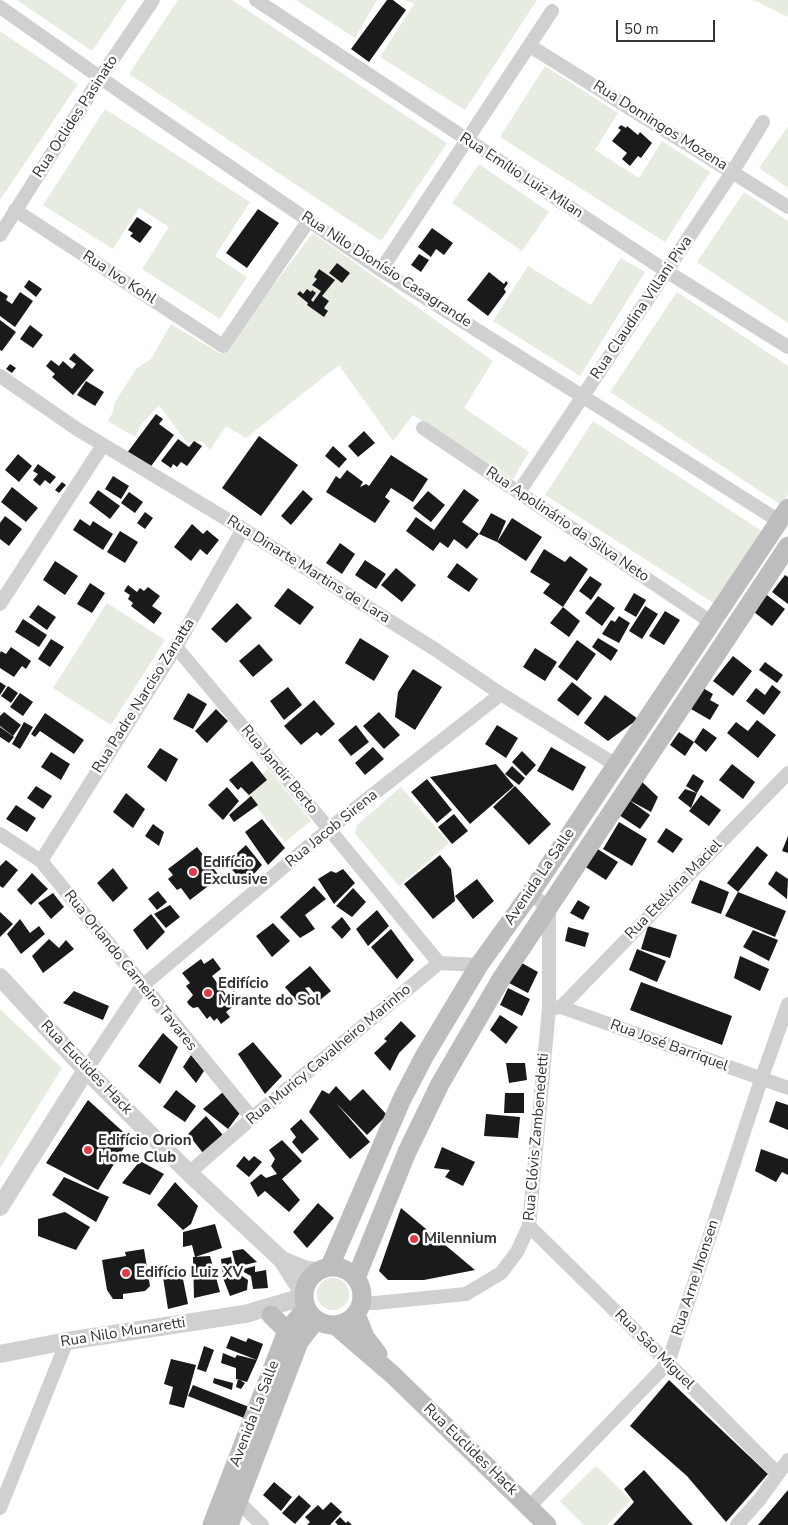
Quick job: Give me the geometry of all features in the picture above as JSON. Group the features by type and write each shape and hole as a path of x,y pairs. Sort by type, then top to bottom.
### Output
{"main road":[{"name":"Avenida La Salle","path":"323,1269 384,1142 402,1099 425,1055 479,966 530,894 784,515"},
{"name":"Avenida La Salle","path":"356,1278 406,1152 440,1084 496,987 788,546"},
{"path":"743,576 760,589"},
{"path":"384,1142 406,1152"},
{"path":"323,1269 345,1269 356,1278 362,1288 359,1308 347,1322 335,1325 325,1324 307,1305 307,1282 323,1269"},
{"name":"Avenida La Salle","path":"224,1522 231,1499 307,1305"},
{"name":"Rua Euclides Hack","path":"359,1308 365,1337 393,1375"},
{"path":"271,1315 293,1337"},
{"name":"Rua Euclides Hack","path":"335,1325 393,1375 547,1525"}],"street":[{"name":"Rua Oclides Pasinato","path":"0,235 100,78 153,0"},
{"name":"Rua Emílio Luiz Milan","path":"256,0 666,271 788,347"},
{"name":"Rua Nilo Dionísio Casagrande","path":"0,7 100,78 381,270 583,396 784,515"},
{"path":"381,270 468,141 552,11"},
{"name":"Rua Domingos Mozena","path":"530,46 788,207"},
{"name":"Rua Claudina Villani Piva","path":"519,492 733,171 763,122"},
{"name":"Rua Ivo Kohl","path":"15,210 223,346 309,220"},
{"name":"Rua Dinarte Martins de Lara","path":"0,376 103,445 243,529 616,765"},
{"name":"Rua Apolinário da Silva Neto","path":"423,428 711,622"},
{"path":"0,604 103,445"},
{"name":"Rua Padre Narciso Zanatta","path":"41,861 176,647 243,529"},
{"name":"Rua Jandir Berto","path":"176,647 439,963"},
{"name":"Rua Jacob Sirena","path":"86,1070 142,986 329,829 501,694"},
{"name":"Rua Etelvina Maciel","path":"555,1008 788,773"},
{"name":"Rua Orlando Carneiro Tavares","path":"0,834 41,861 252,1118"},
{"path":"530,894 549,907"},
{"name":"Rua Clóvis Zambenedetti","path":"359,1308 375,1303 466,1294 501,1274 516,1252 529,1226 555,1008 549,907"},
{"path":"439,963 479,966"},
{"name":"Rua Muricy Cavalheiro Marinho","path":"189,1172 439,963"},
{"name":"Rua Euclides Hack","path":"0,977 86,1070 189,1172 282,1260 307,1305"},
{"name":"Rua Arne Jhonsen","path":"529,1507 668,1363 761,1080 788,1004"},
{"name":"Rua José Barriquel","path":"555,1008 788,1088"},
{"path":"0,1207 86,1070"},
{"name":"Rua São Miguel","path":"529,1226 778,1474"},
{"name":"Rua Euclides Hack","path":"282,1260 307,1270 323,1269"},
{"name":"Rua Nilo Munaretti","path":"0,1354 67,1341 307,1305"},
{"name":"Rua Nilo Munaretti","path":"245,1314 271,1315 307,1305"},
{"path":"0,1508 67,1341"},
{"path":"737,1525 760,1499 788,1460"},
{"path":"231,1499 262,1525"}],"shaded area":[{"path":"17,0 127,0 92,51"},
{"path":"178,0 232,0 447,143 381,241 129,74"},
{"path":"296,0 377,0 355,38"},
{"path":"405,0 537,0 465,110 380,57 414,4"},
{"path":"750,0 788,0 788,17 756,1"},
{"path":"0,31 78,84 0,200"},
{"path":"545,66 618,113 595,150 639,178 662,141 710,172 665,242 500,137"},
{"path":"105,109 250,202 215,256 247,277 220,319 142,269 169,227 139,208 113,249 43,205"},
{"path":"788,126 788,188 759,168"},
{"path":"479,164 549,212 522,251 452,203"},
{"path":"744,192 788,221 788,323 697,262"},
{"path":"313,233 493,361 464,408 529,452 513,479 413,415 393,441 339,365 246,438 226,426 210,450 202,441 187,443 159,405 140,426 135,437 108,421 113,412 115,402 136,369 151,359 171,324 221,354"},
{"path":"621,258 645,272 580,376 493,321 528,266 591,305"},
{"path":"677,292 788,366 788,495 781,505 610,392"},
{"path":"593,421 762,531 715,604 545,495"},
{"path":"107,603 165,640 111,725 53,688"},
{"path":"268,769 311,821 285,842 243,790"},
{"path":"401,787 449,843 399,886 355,834 357,825"},
{"path":"0,1009 62,1068 0,1168"},
{"path":"333,1278 339,1279 344,1283 348,1288 348,1300 344,1305 339,1309 333,1310 327,1309 322,1305 318,1300 317,1294 318,1288 322,1283 327,1279"},
{"path":"596,1466 631,1500 607,1525 584,1525 560,1501"}],"building":[{"path":"387,0 393,0 406,10 369,62 351,49"},
{"path":"621,125 626,128 627,126 638,135 640,132 652,143 641,158 638,156 630,166 622,159 627,153 612,141 621,130 618,128"},
{"path":"258,209 279,223 247,268 226,253"},
{"path":"137,217 152,227 140,243 130,236 133,233 128,230"},
{"path":"432,228 453,243 444,255 436,249 431,257 418,247"},
{"path":"419,254 429,260 421,272 411,265"},
{"path":"337,263 350,273 342,283 329,273"},
{"path":"319,269 335,280 322,296 329,301 324,308 328,311 324,317 307,305 308,303 297,294 300,291 303,294 307,289 311,292 312,290 316,293 311,300 313,302 321,291 312,285 317,279 314,277"},
{"path":"489,272 504,284 506,281 508,283 504,289 506,292 488,316 467,300"},
{"path":"29,280 42,289 36,297 24,287"},
{"path":"0,291 8,296 6,300 12,304 20,292 33,301 15,327 0,316"},
{"path":"0,320 16,332 2,351 0,350"},
{"path":"30,325 43,335 33,348 20,339"},
{"path":"74,353 94,370 73,395 52,377 55,374 46,366 51,360 59,366 63,361 72,369 76,364 69,359"},
{"path":"10,364 16,368 12,373 6,369"},
{"path":"86,381 104,392 95,406 77,395"},
{"path":"156,414 163,419 159,424 174,435 149,469 127,453"},
{"path":"364,431 375,443 358,457 348,446"},
{"path":"259,436 298,465 261,516 222,488"},
{"path":"178,439 189,447 194,441 202,446 187,466 181,462 177,467 173,464 171,468 161,461"},
{"path":"333,446 347,459 339,468 325,456"},
{"path":"18,454 32,466 19,482 5,470"},
{"path":"391,455 428,479 413,502 391,488 385,497 390,501 375,523 326,492 336,476 340,479 347,470 363,482 360,487 366,484 369,486"},
{"path":"38,464 56,477 50,484 45,480 40,486 33,480 38,474 33,471"},
{"path":"113,476 129,486 121,499 105,489"},
{"path":"62,482 66,485 59,493 55,490"},
{"path":"12,487 38,508 26,522 1,502"},
{"path":"464,489 479,500 462,522 479,534 467,549 454,539 448,548 440,542 433,551 406,531 416,517 434,530"},
{"path":"98,490 120,506 110,519 89,503"},
{"path":"303,490 313,499 291,525 281,516"},
{"path":"428,491 445,505 431,522 413,508"},
{"path":"129,492 143,502 135,513 121,503"},
{"path":"145,512 153,518 145,529 137,523"},
{"path":"491,513 506,521 497,542 479,534"},
{"path":"5,516 22,529 9,546 0,539 0,523"},
{"path":"512,518 542,537 526,561 497,542"},
{"path":"80,519 90,526 93,521 113,534 103,550 73,530"},
{"path":"192,524 203,534 207,530 219,540 207,555 200,549 191,561 174,547"},
{"path":"120,531 138,542 125,563 107,552"},
{"path":"340,543 355,554 342,574 326,563"},
{"path":"544,549 565,562 570,556 588,569 563,607 543,593 550,584 530,572"},
{"path":"365,560 386,574 376,589 355,575"},
{"path":"55,561 78,576 65,595 43,580"},
{"path":"457,563 478,579 469,592 447,577"},
{"path":"396,568 416,585 402,602 381,585"},
{"path":"785,575 788,577 788,604 772,592"},
{"path":"590,576 602,584 591,600 579,591"},
{"path":"90,583 105,593 92,613 77,604"},
{"path":"128,585 137,592 140,588 144,591 148,587 160,596 152,606 162,613 154,624 131,606 133,603 128,599 130,595 124,591"},
{"path":"288,588 314,607 300,625 274,606"},
{"path":"634,593 646,600 636,617 624,610"},
{"path":"767,595 785,609 772,626 754,612"},
{"path":"598,596 615,608 602,626 585,613"},
{"path":"237,603 252,618 226,643 211,629"},
{"path":"38,605 56,617 47,630 29,617"},
{"path":"645,606 658,614 642,639 629,631"},
{"path":"563,607 580,621 569,637 550,623"},
{"path":"665,611 680,620 664,645 649,636"},
{"path":"619,616 630,623 619,643 602,634 611,620 615,622"},
{"path":"23,619 47,635 39,647 15,632"},
{"path":"360,638 389,656 374,681 345,663"},
{"path":"598,638 618,650 611,661 592,647"},
{"path":"51,639 64,647 50,667 38,659"},
{"path":"577,640 596,654 577,681 558,667"},
{"path":"259,644 273,660 253,677 239,661"},
{"path":"11,647 31,661 26,669 22,666 14,677 0,668 1,651 6,654"},
{"path":"535,648 557,662 545,681 523,667"},
{"path":"733,656 752,671 733,696 713,681"},
{"path":"765,662 783,675 777,683 759,670"},
{"path":"413,669 442,687 415,730 395,717 398,692"},
{"path":"0,682 6,686 0,695"},
{"path":"572,682 592,698 578,716 557,700"},
{"path":"772,685 781,692 764,715 746,701 756,688 765,695"},
{"path":"8,686 18,693 11,703 1,696"},
{"path":"288,687 302,705 284,720 270,701"},
{"path":"703,688 713,694 710,700 719,705 710,720 691,709"},
{"path":"20,693 33,702 23,716 10,707"},
{"path":"188,693 207,704 193,729 173,719"},
{"path":"605,695 638,719 608,741 584,723"},
{"path":"314,700 335,724 321,736 317,732 301,745 284,726"},
{"path":"216,709 228,721 207,743 195,731"},
{"path":"4,712 21,725 13,736 0,726 0,716"},
{"path":"379,712 400,735 384,749 363,726"},
{"path":"45,713 84,740 74,754 40,731 35,737 31,734"},
{"path":"757,720 776,735 758,758 727,733 736,722 748,731"},
{"path":"24,722 33,727 20,749 12,744"},
{"path":"356,725 369,742 351,756 338,740"},
{"path":"497,725 518,738 506,758 485,744"},
{"path":"0,727 14,737 9,743 0,737"},
{"path":"703,728 717,738 706,752 694,742"},
{"path":"679,732 694,742 685,756 670,745"},
{"path":"373,747 384,759 365,775 355,763"},
{"path":"551,747 586,767 573,791 537,771"},
{"path":"160,748 178,759 166,782 147,767"},
{"path":"522,751 536,765 526,776 512,762"},
{"path":"51,752 70,764 61,780 41,767"},
{"path":"252,761 267,780 249,795 241,787 238,790 229,780"},
{"path":"496,764 514,786 470,824 430,777"},
{"path":"732,764 755,782 743,799 719,780"},
{"path":"512,766 525,778 519,785 505,774"},
{"path":"693,774 704,781 697,793 686,786"},
{"path":"427,779 452,810 437,823 411,792"},
{"path":"640,780 658,797 651,812 629,800 650,815 640,829 619,815"},
{"path":"36,786 52,796 43,809 27,798"},
{"path":"515,786 551,824 529,845 493,807"},
{"path":"227,787 239,801 223,820 208,805"},
{"path":"685,789 697,793 691,808 678,798"},
{"path":"126,793 145,809 133,828 113,812"},
{"path":"701,795 721,810 709,826 689,811"},
{"path":"251,796 258,805 234,822 229,815"},
{"path":"16,805 36,818 27,832 6,819"},
{"path":"454,814 468,831 452,844 438,827"},
{"path":"262,819 285,848 268,865 245,832"},
{"path":"619,822 647,839 632,866 603,849"},
{"path":"153,824 164,832 159,846 145,836"},
{"path":"666,828 683,839 673,853 657,842"},
{"path":"788,836 788,853 782,851"},
{"path":"246,845 262,865 245,884 226,863"},
{"path":"757,846 768,855 738,892 727,883"},
{"name":"Edifício Exclusive","path":"197,847 220,877 190,900 181,888 177,890 168,879 173,875 168,869"},
{"path":"596,848 618,862 606,880 584,866"},
{"path":"440,855 451,869 455,901 433,919 404,884"},
{"path":"6,860 18,870 3,888 0,886 0,866"},
{"path":"113,868 128,888 113,902 97,883"},
{"path":"343,869 355,883 334,904 318,879 331,871 336,873"},
{"path":"776,871 788,879 787,899 768,884"},
{"path":"32,873 48,889 31,905 17,890"},
{"path":"477,879 494,901 473,919 455,896"},
{"path":"700,880 729,892 721,914 691,903"},
{"path":"314,886 326,899 305,915 315,929 300,938 280,917"},
{"path":"353,888 366,902 352,917 336,906"},
{"path":"158,891 167,902 157,910 148,899"},
{"path":"738,892 786,911 775,937 725,916"},
{"path":"53,893 64,907 51,919 38,903"},
{"path":"578,900 590,907 583,920 570,913"},
{"path":"170,905 180,917 166,928 154,914"},
{"path":"377,910 389,926 368,946 356,929"},
{"path":"0,912 13,924 0,937"},
{"path":"151,914 165,932 147,950 133,930"},
{"path":"342,917 351,929 342,939 331,927"},
{"path":"20,919 30,933 39,926 45,934 21,954 7,934"},
{"path":"273,923 290,941 272,957 256,936"},
{"path":"648,926 677,935 670,958 641,949"},
{"path":"568,927 589,933 585,947 565,941"},
{"path":"391,929 414,960 397,979 371,947"},
{"path":"753,930 778,940 769,961 743,947"},
{"path":"49,939 59,948 66,940 74,949 43,973 32,956"},
{"path":"637,949 666,961 657,982 629,970"},
{"path":"740,956 769,969 760,991 734,978"},
{"name":"Edifício Mirante do Sol","path":"213,958 221,969 212,976 227,996 234,991 241,1000 226,1012 230,1017 221,1024 217,1018 214,1021 210,1016 207,1019 198,1007 193,1008 189,1005 187,1002 193,995 186,986 190,983 182,973 201,959 204,964"},
{"path":"520,962 538,972 528,993 509,983"},
{"path":"310,966 331,991 320,1000 309,987 305,988 311,996 300,1005 285,987"},
{"path":"641,982 732,1016 722,1045 630,1010"},
{"path":"508,988 530,999 522,1016 500,1005"},
{"path":"74,991 109,1006 103,1020 63,1003"},
{"path":"500,1015 518,1027 506,1044 490,1030"},
{"path":"401,1021 416,1036 399,1053 390,1071 374,1053 387,1041 384,1039"},
{"path":"163,1033 178,1047 160,1084 138,1066"},
{"path":"253,1042 282,1076 265,1094 238,1054"},
{"path":"191,1055 204,1071 196,1083 183,1067"},
{"path":"506,1063 525,1063 527,1080 509,1083"},
{"path":"336,1086 350,1101 363,1089 387,1115 367,1135 336,1103 370,1142 350,1159 309,1112 322,1090 329,1094"},
{"path":"176,1090 196,1106 185,1122 163,1107"},
{"path":"223,1092 240,1113 228,1129 203,1109"},
{"path":"505,1093 524,1093 524,1113 504,1113"},
{"name":"Edifício Orion Home Club","path":"88,1100 130,1138 98,1190 46,1163"},
{"path":"776,1101 788,1105 788,1130 769,1122"},
{"path":"486,1114 520,1117 518,1138 484,1136"},
{"path":"206,1116 223,1135 203,1153 188,1134"},
{"path":"301,1119 319,1139 302,1154 292,1142 296,1137 290,1129"},
{"path":"282,1140 302,1161 282,1179 300,1200 289,1212 265,1191 258,1197 250,1183 261,1174 266,1178 277,1174 271,1166 275,1159 269,1150"},
{"path":"442,1147 475,1162 463,1186 445,1177 450,1170 434,1168"},
{"path":"761,1149 788,1159 788,1175 782,1172 776,1182 755,1171"},
{"path":"244,1156 249,1161 254,1156 262,1162 249,1177 236,1166"},
{"path":"140,1161 164,1174 150,1195 122,1183"},
{"path":"64,1177 109,1197 96,1222 52,1195"},
{"path":"175,1182 198,1206 191,1224 183,1230 157,1205"},
{"path":"318,1203 334,1218 307,1248 293,1232"},
{"name":"Milennium","path":"401,1208 475,1270 424,1280 388,1280 379,1271"},
{"path":"65,1212 90,1227 76,1250 38,1236 38,1219"},
{"path":"215,1224 222,1248 195,1257 192,1245 183,1247 183,1232"},
{"name":"Edifício Luiz XV","path":"144,1249 150,1286 145,1291 123,1294 123,1299 113,1299 107,1290 102,1260 126,1256 125,1252"},
{"path":"243,1249 257,1262 236,1267 232,1251"},
{"path":"210,1256 220,1292 194,1298 193,1257"},
{"path":"231,1257 233,1269 223,1278 221,1259"},
{"path":"255,1266 255,1272 266,1270 268,1288 253,1289 251,1276 240,1270"},
{"path":"236,1272 248,1280 247,1290 230,1296 223,1278"},
{"path":"182,1274 188,1304 168,1309 163,1277"},
{"path":"231,1336 246,1342 248,1338 263,1344 257,1360 226,1348"},
{"path":"204,1346 214,1350 206,1372 197,1369"},
{"path":"223,1353 235,1358 237,1355 257,1360 247,1382 236,1379 236,1368 221,1363"},
{"path":"171,1359 196,1365 184,1408 169,1404 173,1387 164,1384"},
{"path":"214,1378 233,1383 232,1390 213,1383"},
{"path":"238,1379 245,1383 241,1389 236,1387"},
{"path":"669,1380 768,1474 726,1522 687,1476 630,1426"},
{"path":"193,1385 249,1407 244,1418 188,1396"},
{"path":"644,1470 693,1525 613,1525 634,1502 624,1489"},
{"path":"274,1482 292,1497 281,1511 263,1495"},
{"path":"788,1490 788,1525 758,1525 765,1517"},
{"path":"299,1495 311,1506 295,1524 282,1513"},
{"path":"331,1502 342,1512 330,1525 307,1525 310,1522 305,1517 318,1505 323,1510"},
{"path":"340,1517 346,1523 348,1521 352,1525 338,1525 335,1522"}],"place":[{"name":"Edifício Exclusive","path":"193,872"},
{"name":"Edifício Mirante do Sol","path":"208,993"},
{"name":"Edifício Orion Home Club","path":"88,1150"},
{"name":"Milennium","path":"414,1239"},
{"name":"Edifício Luiz XV","path":"126,1273"}]}
